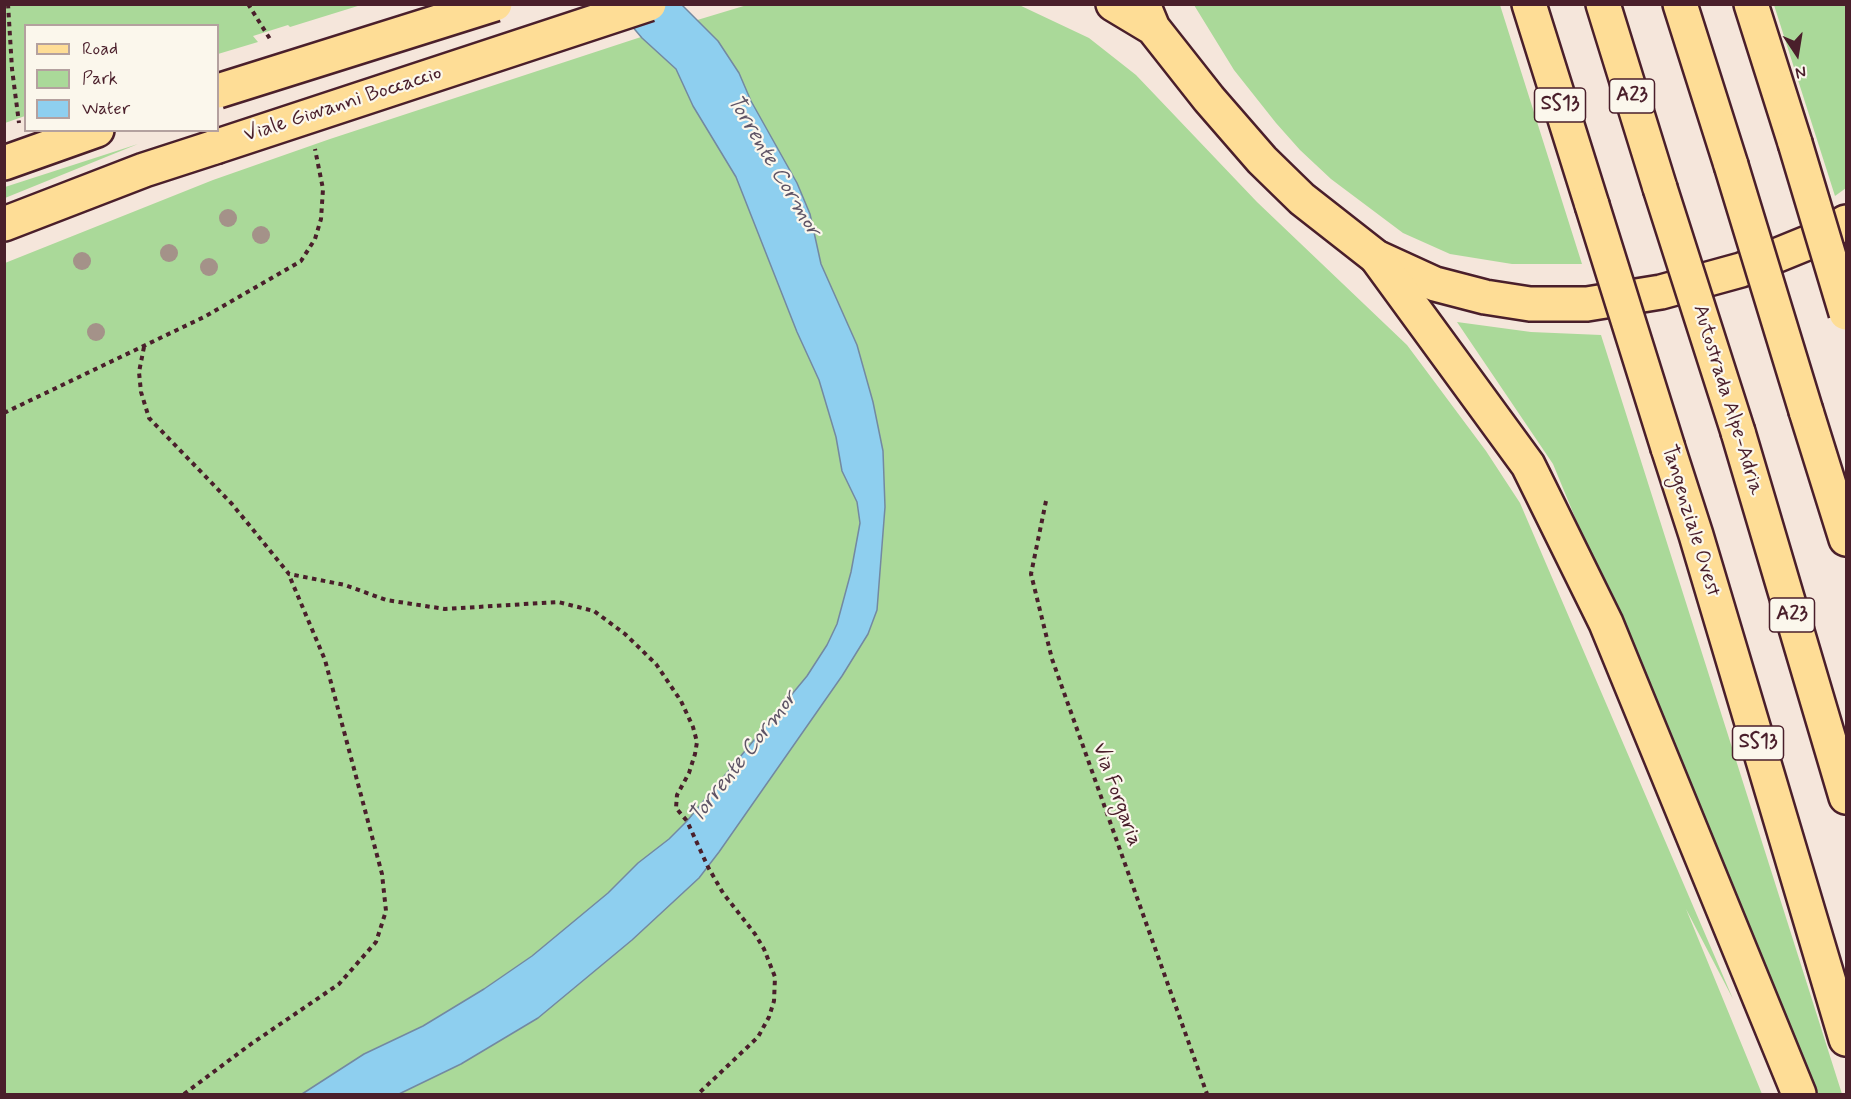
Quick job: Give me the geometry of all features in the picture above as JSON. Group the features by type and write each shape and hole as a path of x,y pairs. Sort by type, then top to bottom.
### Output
{"main road":[{"path":"219,92 495,4"},
{"name":"Viale Giovanni Boccaccio","path":"4,224 144,170 649,4"},
{"path":"1113,4 1148,16 1209,99 1262,160 1302,199 1376,256 1435,284 1485,297 1530,304 1587,304 1661,292 1742,270 1817,239 1846,222"},
{"name":"Tangenziale Ovest","path":"1528,4 1696,535 1846,1040"},
{"name":"Autostrada Alpe-Adria","path":"1603,4 1738,432 1846,797"},
{"path":"1680,4 1846,540"},
{"path":"1751,4 1846,313"},
{"path":"15,160 92,132"},
{"path":"1376,256 1528,465 1606,622 1799,1095"}],"path":[{"path":"8,4 15,160"},
{"path":"248,4 268,36"},
{"path":"4,413 204,317 301,261 315,239 321,219"},
{"path":"144,347 139,372 141,392 149,418 232,504 289,574 325,660 382,874 386,911 376,942 339,984 251,1044 184,1095"},
{"name":"Via Forgaria","path":"1046,501 1031,574 1052,659 1207,1095"},
{"path":"289,574 345,585 386,600 445,609 558,602 594,611 625,634 656,664 681,701 693,726 697,742 689,773 677,795 676,808 687,821 723,894 764,949 775,977 774,1001 770,1017 758,1037 698,1095"}],"green space":[{"path":"5,4 361,5 253,36 258,42 219,54 219,24 24,24 24,116 5,123"},
{"path":"1017,4 1089,38 1136,75 1257,202 1407,345 1486,451 1520,503 1733,999 1686,909 1762,1094 5,1094 5,263 213,180 330,139 641,37 747,5"},
{"path":"1194,5 1500,5 1582,264 1512,264 1450,254 1403,233 1331,179 1300,150 1234,70"},
{"path":"1774,5 1846,5 1846,188 1835,196"},
{"path":"138,144 5,198 5,187"},
{"path":"1457,322 1531,332 1601,335 1842,1094 1813,1094 1553,464"}],"water":[{"name":"Torrente Cormor","path":"614,5 682,5 718,41 739,73 751,101 797,183 810,214 821,264 857,345 873,402 883,451 885,507 877,610 868,634 842,676 719,852 699,878 632,940 538,1018 461,1064 399,1094 302,1094 364,1054 423,1026 484,989 532,956 608,893 638,863 669,839 687,821 807,676 827,645 837,624 851,572 860,523 857,502 842,471 836,437 819,380 797,332 736,177 693,106 676,69 642,38"}]}
